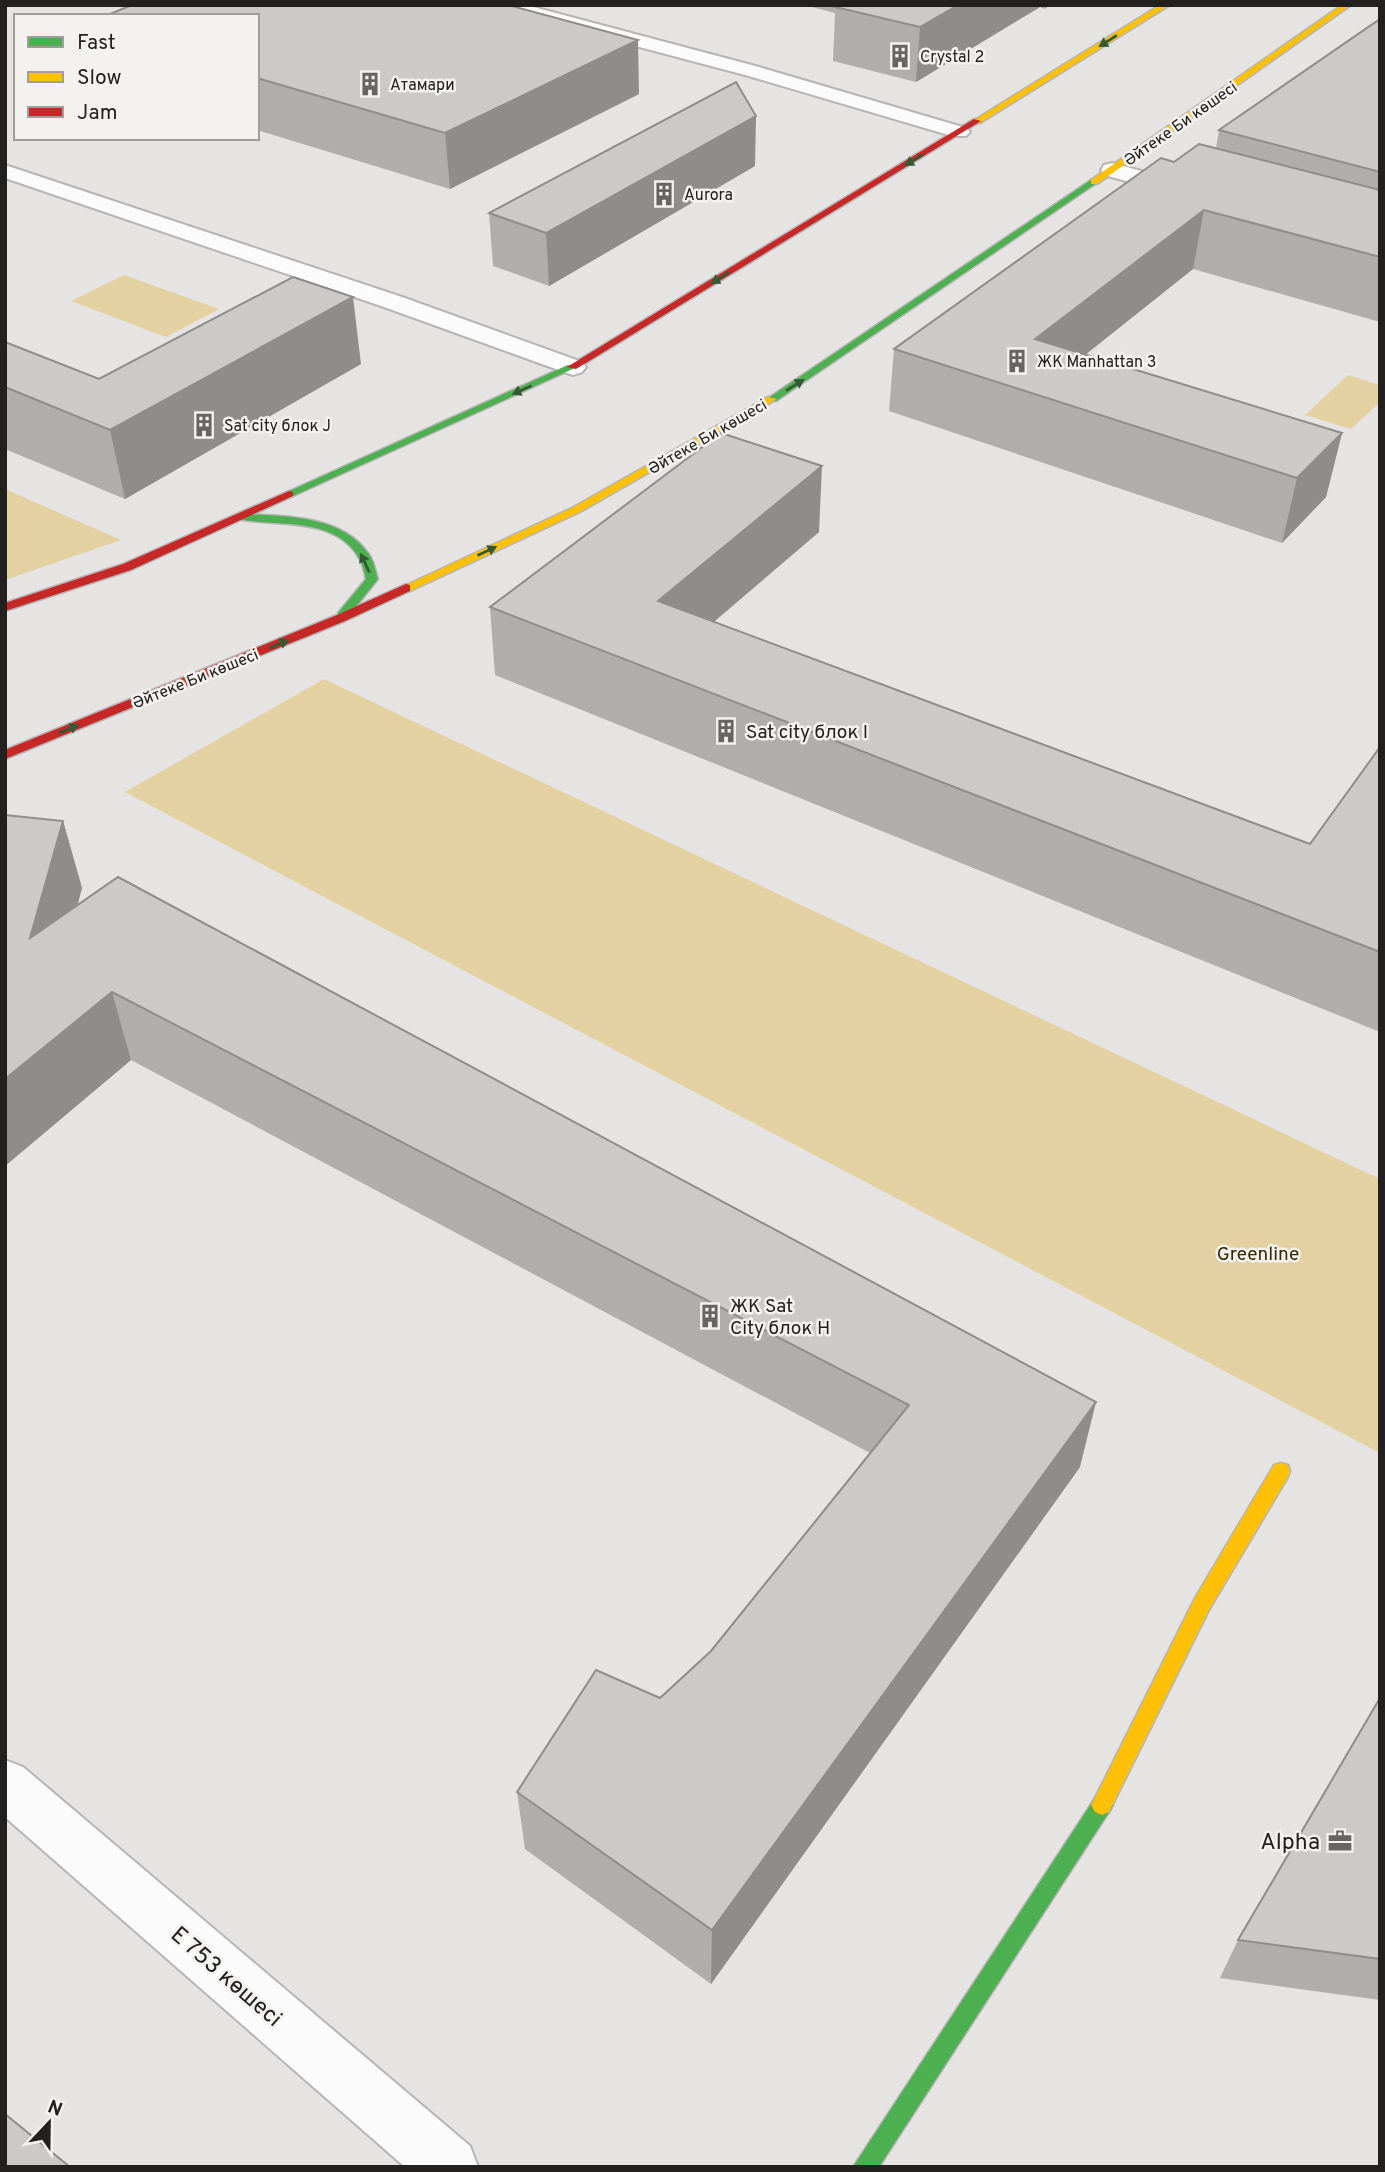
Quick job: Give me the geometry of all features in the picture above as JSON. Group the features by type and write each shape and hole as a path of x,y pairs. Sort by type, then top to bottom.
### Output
{"street":[{"path":"503,5 824,91 960,132"},
{"path":"5,607 127,567 573,367 1166,5"},
{"name":"Әйтеке Би көшесі","path":"5,755 341,618 576,510 795,386 1112,170 1347,5"},
{"path":"571,23 594,11"},
{"path":"1112,170 1206,196"},
{"path":"5,171 393,302 573,367"},
{"path":"242,517 274,519 324,530 349,540 364,556 372,579 341,618"},
{"path":"865,2167 1111,1791 1202,1604 1281,1471"},
{"name":"Е 753 көшесі","path":"5,1784 449,2167"}],"green space":[{"path":"124,275 219,309 166,337 71,301"},
{"path":"1348,375 1380,385 1380,402 1351,429 1305,415"},
{"path":"5,489 121,540 5,580"},
{"name":"Greenline","path":"324,679 1380,1179 1380,1453 125,792"}],"building":[{"path":"132,5 508,5 638,40 445,133 259,79 259,14 110,14"},
{"path":"958,5 920,27 835,7"},
{"path":"1380,19 1380,172 1219,130"},
{"path":"736,82 756,116 546,233 489,213"},
{"path":"1199,144 1380,190 1380,257 1204,210 1035,339 1342,433 1297,478 894,349 1161,158 1174,162"},
{"path":"293,277 353,297 110,430 5,387 5,342 99,379"},
{"path":"721,433 822,466 658,601 1310,844 1380,747 1380,952 490,607"},
{"path":"5,815 63,821 30,938 118,877 1096,1402 712,1930 517,1792 596,1670 660,1698 711,1651 909,1405 112,992 5,1079"},
{"name":"Alpha","path":"1380,1698 1380,1959 1238,1940"},
{"path":"5,2114 70,2167 5,2167"}],"traffic: fast":[{"path":"772,399 1094,182"},
{"path":"289,494 572,367"},
{"path":"242,517 307,523 338,533 351,542 364,556 372,579 342,616"},
{"path":"865,2167 1102,1805"}],"traffic: slow":[{"path":"977,121 1166,5"},
{"path":"1094,182 1347,5"},
{"path":"406,588 576,510 772,399"},
{"path":"1102,1805 1202,1604 1281,1471"}],"traffic: jam":[{"path":"572,367 977,121"},
{"path":"5,607 127,567 289,494"},
{"path":"5,755 341,618 406,588"}],"place":[{"name":"Crystal 2","path":"900,56"},
{"name":"Атамари","path":"370,84"},
{"name":"Aurora","path":"664,194"},
{"name":"ЖК Manhattan 3","path":"1017,361"},
{"name":"Sat city блок J","path":"204,425"},
{"name":"Sat city блок I","path":"726,731"},
{"name":"ЖК Sat City блок H","path":"710,1316"},
{"name":"Alpha","path":"1340,1841"}]}
